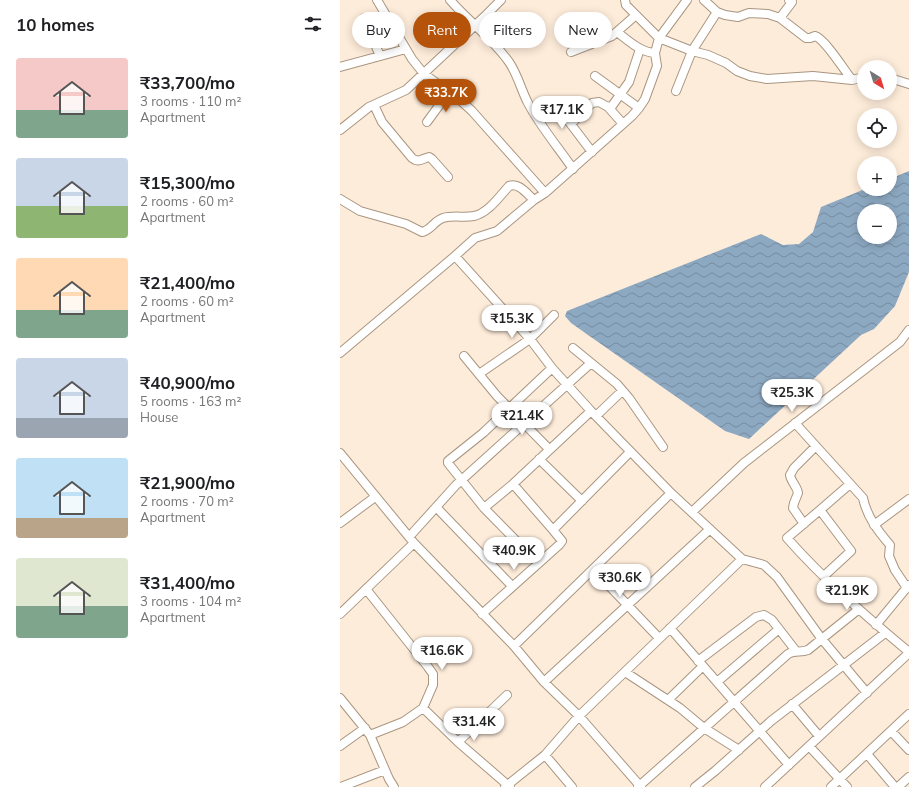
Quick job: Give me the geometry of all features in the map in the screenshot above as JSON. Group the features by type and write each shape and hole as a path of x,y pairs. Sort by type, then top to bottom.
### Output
{"street":[{"path":"377,0 406,49 424,74 459,99 483,122 545,193"},
{"path":"450,0 476,25 509,62 516,75 523,94 533,112 573,169"},
{"path":"340,130 369,107 406,90 501,0"},
{"path":"340,353 475,238 497,231 534,200 545,193 623,124 645,99 657,66 655,53 659,38 688,0"},
{"path":"704,0 717,12 725,15 738,17 749,13 768,14 780,18 806,38 814,36 818,37 852,80"},
{"path":"780,18 792,2 789,0"},
{"path":"624,2 659,38 692,51 719,59 737,72 766,80 813,76 852,80 857,79"},
{"path":"676,91 692,51 717,12"},
{"path":"571,52 604,40 617,32 636,15"},
{"path":"617,32 647,53 655,53"},
{"path":"377,48 380,56"},
{"path":"340,67 406,49"},
{"path":"609,108 621,95 629,82 640,49"},
{"path":"595,76 638,108"},
{"path":"897,80 909,84"},
{"path":"426,122 449,92"},
{"path":"533,112 546,102 552,100 592,152"},
{"path":"571,124 592,103 599,102 609,108 623,124"},
{"path":"374,105 382,122 415,161 429,157 448,177"},
{"path":"340,199 360,211 406,224 422,232 429,229 442,219 459,216 473,216 482,212 509,186 513,185 519,187 534,200"},
{"path":"455,256 530,339 552,368 568,384 593,414 671,493 742,559 764,564 777,577 821,638 867,693"},
{"path":"479,374 530,339 554,316"},
{"path":"692,512 744,463 900,342 909,330"},
{"path":"573,348 605,374 622,391 663,447"},
{"path":"464,356 508,408 549,449"},
{"path":"340,614 366,590 411,540 436,507 456,485 591,363"},
{"path":"538,563 484,508 450,467 448,461 483,433 552,368"},
{"path":"484,508 513,484 549,449 622,391"},
{"path":"795,424 863,498 866,510 874,525 890,545 889,556 895,570 908,586 876,625"},
{"path":"804,524 793,508 798,493 790,475 794,468 816,446"},
{"path":"553,530 630,452"},
{"path":"340,453 411,540 514,646 544,682 579,716 640,786 788,654 791,652 803,652 808,650 821,638 859,609"},
{"path":"539,459 582,501"},
{"path":"482,614 562,541 513,484"},
{"path":"769,786 819,736 909,653 859,609 787,538 850,484"},
{"path":"514,646 671,493"},
{"path":"340,523 375,497"},
{"path":"874,525 909,499"},
{"path":"436,507 512,586"},
{"path":"820,510 851,551 824,576"},
{"path":"544,682 710,529"},
{"path":"423,708 458,742 508,786 545,755 579,716 742,559"},
{"path":"593,569 659,638"},
{"path":"340,746 367,732 403,722 423,708 434,686 433,674 366,590"},
{"path":"668,700 701,663 760,615 768,616 796,651"},
{"path":"670,628 789,765"},
{"path":"717,682 779,629"},
{"path":"695,787 792,704 885,632"},
{"path":"625,672 680,708 704,728 739,750"},
{"path":"458,742 507,695"},
{"path":"340,698 367,732 394,787"},
{"path":"792,704 819,736"},
{"path":"831,787 909,714"},
{"path":"891,731 909,750"},
{"path":"809,746 847,787"},
{"path":"867,754 895,787"},
{"path":"545,755 572,787"},
{"path":"341,787 385,770"},
{"path":"898,787 909,777"}],"water":[{"path":"909,171 909,272 895,306 874,329 861,335 749,439 725,431 571,323 565,316 567,311 761,234 783,245 799,244 813,232 821,207 857,192 857,196 897,196 897,176"}]}
